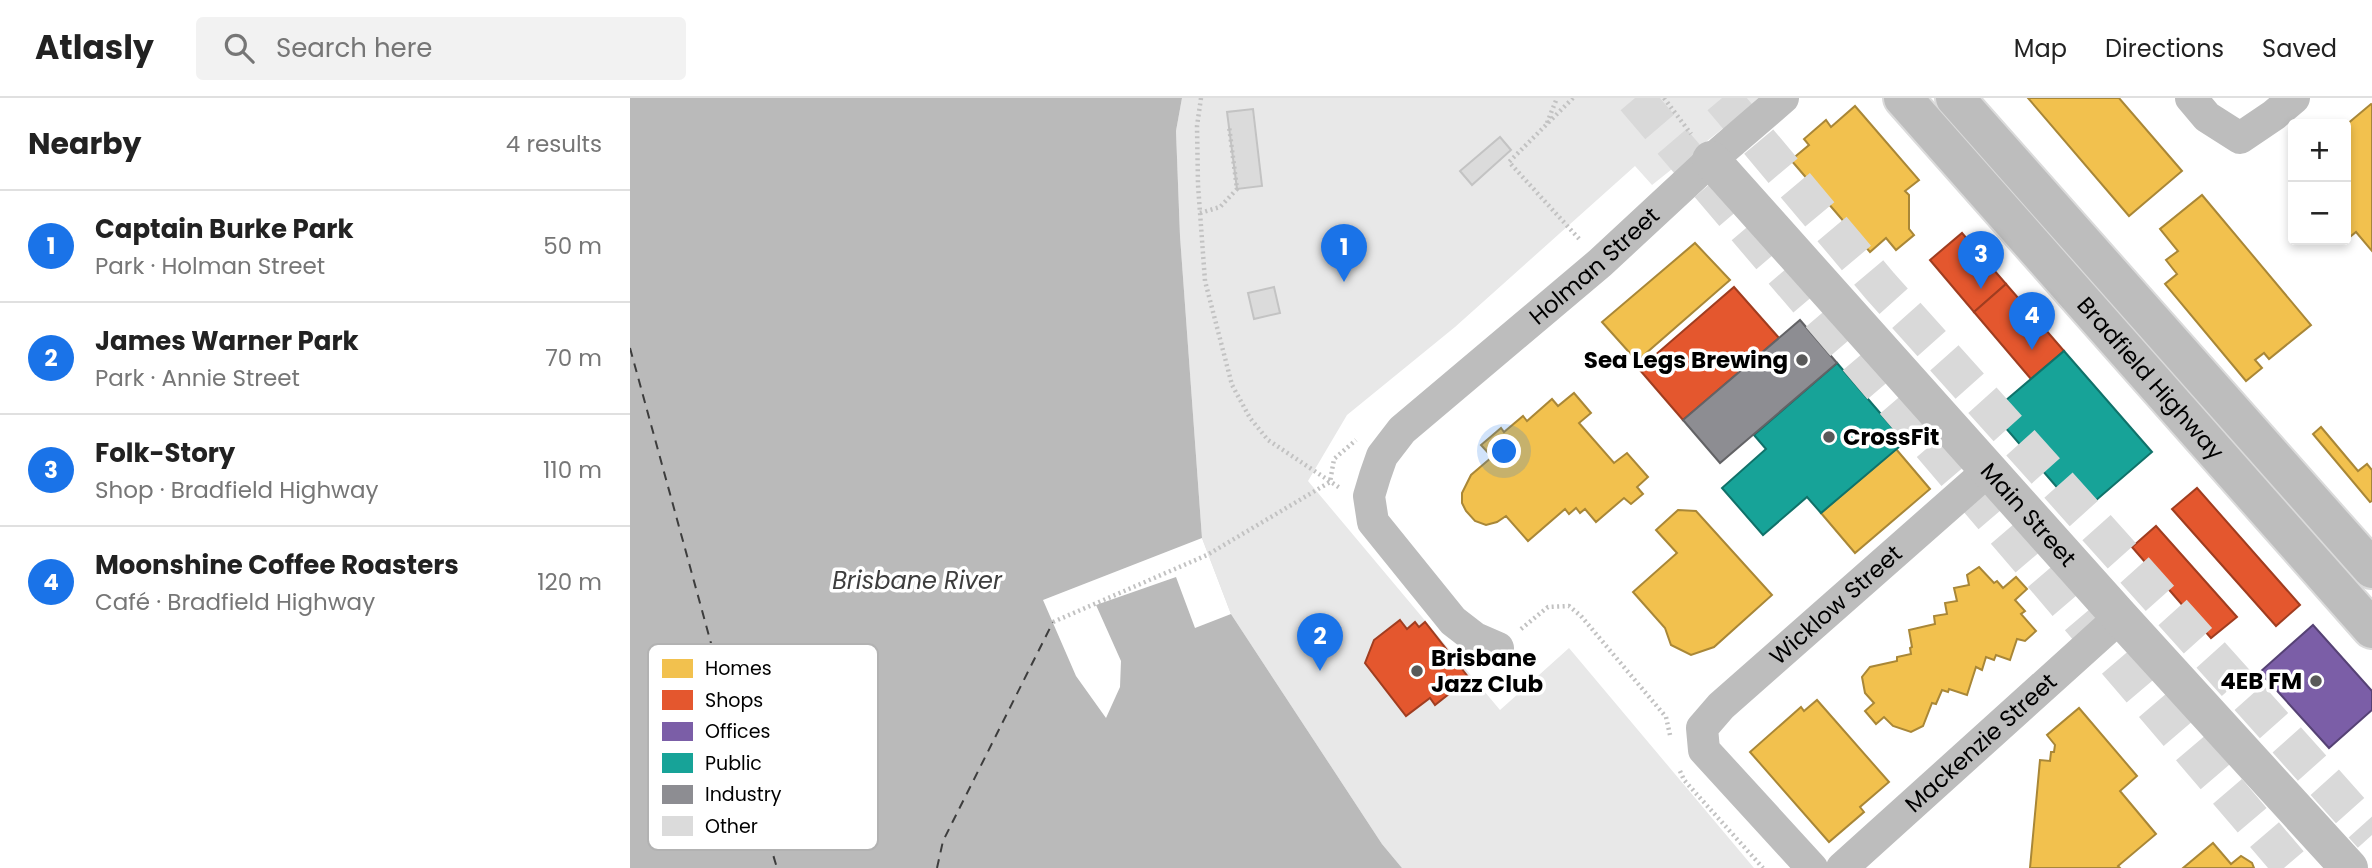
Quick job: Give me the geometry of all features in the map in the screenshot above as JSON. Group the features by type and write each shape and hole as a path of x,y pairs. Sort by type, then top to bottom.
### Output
{"main road":[{"name":"Bradfield Highway","path":"1903,98 2372,629"},
{"name":"Bradfield Highway","path":"1955,98 2372,569"},
{"name":"Main Street","path":"1711,160 1990,469 2120,618 2349,868"}],"street":[{"name":"Holman Street","path":"1370,508 1369,496 1382,456 1402,430 1600,262 1783,98"},
{"path":"2191,98 2207,117 2240,138 2294,98"},
{"name":"Wicklow Street","path":"1812,868 1704,750 1703,728 1721,706 1990,469"},
{"path":"1370,508 1373,522 1453,621 1475,638 1498,648"},
{"name":"Mackenzie Street","path":"1842,868 2120,618"}],"path":[{"path":"1201,98 1197,126 1205,281 1232,385 1250,418 1268,440 1370,508"},
{"path":"1545,127 1557,98"},
{"path":"1573,98 1509,162 1600,262"},
{"path":"1664,98 1711,160"},
{"path":"1200,213 1220,207 1237,189 1229,126"},
{"path":"1331,482 1334,459 1347,446 1363,435 1402,430"},
{"path":"1053,622 1207,555 1331,482"},
{"path":"1498,648 1548,607 1569,606 1581,616 1666,717 1671,738"},
{"path":"1679,769 1684,780 1763,868"}],"shaded area":[{"path":"1182,98 1761,98 1652,185 1635,166 1455,327 1347,415 1308,481 1500,710 1569,648 1754,868 1402,868 1382,844 1231,614 1202,538 1180,236 1176,131","holes":["1400,620 1407,629 1415,622 1419,627 1435,704 1430,698 1407,716 1365,663 1374,640"]}],"water":[{"name":"Brisbane River","path":"630,98 1182,98 1176,131 1180,236 1202,538 1231,614 1382,844 1402,868 630,868"}],"pier":[{"path":"1202,538 1231,614 1195,628 1176,577 1096,605 1121,661 1120,687 1106,718 1076,676 1043,600"}],"building: Homes":[{"path":"2028,98 2119,98 2182,171 2129,216"},
{"path":"2372,105 2372,251 2356,232 2351,236 2351,121"},
{"path":"1855,106 1919,180 1905,191 1909,195 1909,229 1914,235 1896,250 1886,238 1870,252 1791,160 1809,145 1804,139 1826,120 1831,127"},
{"path":"2202,195 2311,325 2269,359 2264,353 2255,360 2262,368 2246,381 2165,284 2177,274 2166,260 2178,251 2160,229"},
{"path":"1695,243 1730,280 1637,361 1602,322"},
{"path":"1574,393 1591,413 1579,423 1614,463 1627,453 1648,477 1637,487 1643,494 1631,504 1624,498 1596,522 1585,509 1580,513 1576,508 1569,514 1565,509 1528,541 1506,516 1486,525 1475,521 1462,503 1462,493 1471,475 1492,457 1481,445 1501,428 1504,432 1523,416 1527,421 1552,399 1558,406"},
{"path":"2321,427 2358,471 2367,464 2372,470 2372,501 2370,502 2313,434"},
{"path":"1896,449 1930,489 1855,553 1821,513"},
{"path":"1678,510 1696,511 1772,595 1714,647 1691,655 1671,645 1665,628 1633,592 1677,553 1656,530"},
{"path":"1979,567 1994,583 1997,581 2003,588 2016,577 2027,589 2015,600 2025,611 2021,614 2036,631 2025,641 2017,639 2010,660 1996,655 1994,660 1986,657 1982,670 1976,667 1967,695 1949,689 1948,692 1942,690 1936,704 1932,703 1923,726 1911,732 1893,726 1884,717 1876,724 1865,711 1874,703 1865,693 1862,677 1870,667 1897,661 1897,657 1911,654 1909,630 1935,624 1934,616 1947,614 1945,603 1957,601 1954,588 1969,585 1967,575"},
{"path":"1817,700 1889,782 1860,807 1864,812 1829,842 1750,752 1801,707 1804,711"},
{"path":"2079,708 2137,776 2120,791 2156,834 2118,866 2120,868 2030,868 2040,760 2050,761 2055,745 2047,735"},
{"path":"2213,843 2231,864 2241,856 2252,863 2254,868 2183,868"}],"building: Shops":[{"path":"1962,233 2006,284 1974,312 1930,260"},
{"path":"2006,284 2064,351 2031,379 1974,312"},
{"path":"1734,287 1779,338 1683,420 1639,369"},
{"path":"2197,488 2300,605 2276,626 2172,509"},
{"path":"2156,526 2237,617 2211,638 2132,547"},
{"name":"Brisbane Jazz Club","path":"1400,620 1407,629 1415,622 1419,627 1425,622 1469,678 1435,705 1430,698 1406,716 1365,663 1374,640"}],"building: Offices":[{"name":"4EB FM","path":"2313,625 2372,691 2372,710 2329,748 2260,672"}],"building: Public":[{"path":"2064,351 2152,452 2080,514 1992,412"},
{"path":"1837,363 1905,442 1821,513 1807,497 1763,535 1722,488 1766,449 1754,435"}],"building: Industry":[{"path":"1800,320 1837,363 1720,463 1683,420"}],"building: Other":[{"path":"1253,109 1262,186 1237,189 1227,112"},
{"path":"1500,137 1511,150 1472,185 1460,171"},
{"path":"1274,287 1280,313 1254,319 1248,293"}],"ferry route":[{"path":"630,348 711,644"},
{"path":"937,868 943,841 1053,622"},
{"path":"772,850 777,868"}],"tunnel":[{"path":"1635,98 2293,868"},
{"path":"1722,98 1880,286 2372,835"}],"place":[{"name":"Captain Burke Park","path":"1344,282"},
{"name":"Folk-Story","path":"1981,289"},
{"name":"Moonshine Coffee Roasters","path":"2032,350"},
{"name":"Sea Legs Brewing","path":"1802,360"},
{"name":"CrossFit","path":"1829,437"},
{"name":"James Warner Park","path":"1320,671"},
{"name":"Brisbane Jazz Club","path":"1417,671"},
{"name":"4EB FM","path":"2316,681"}]}
